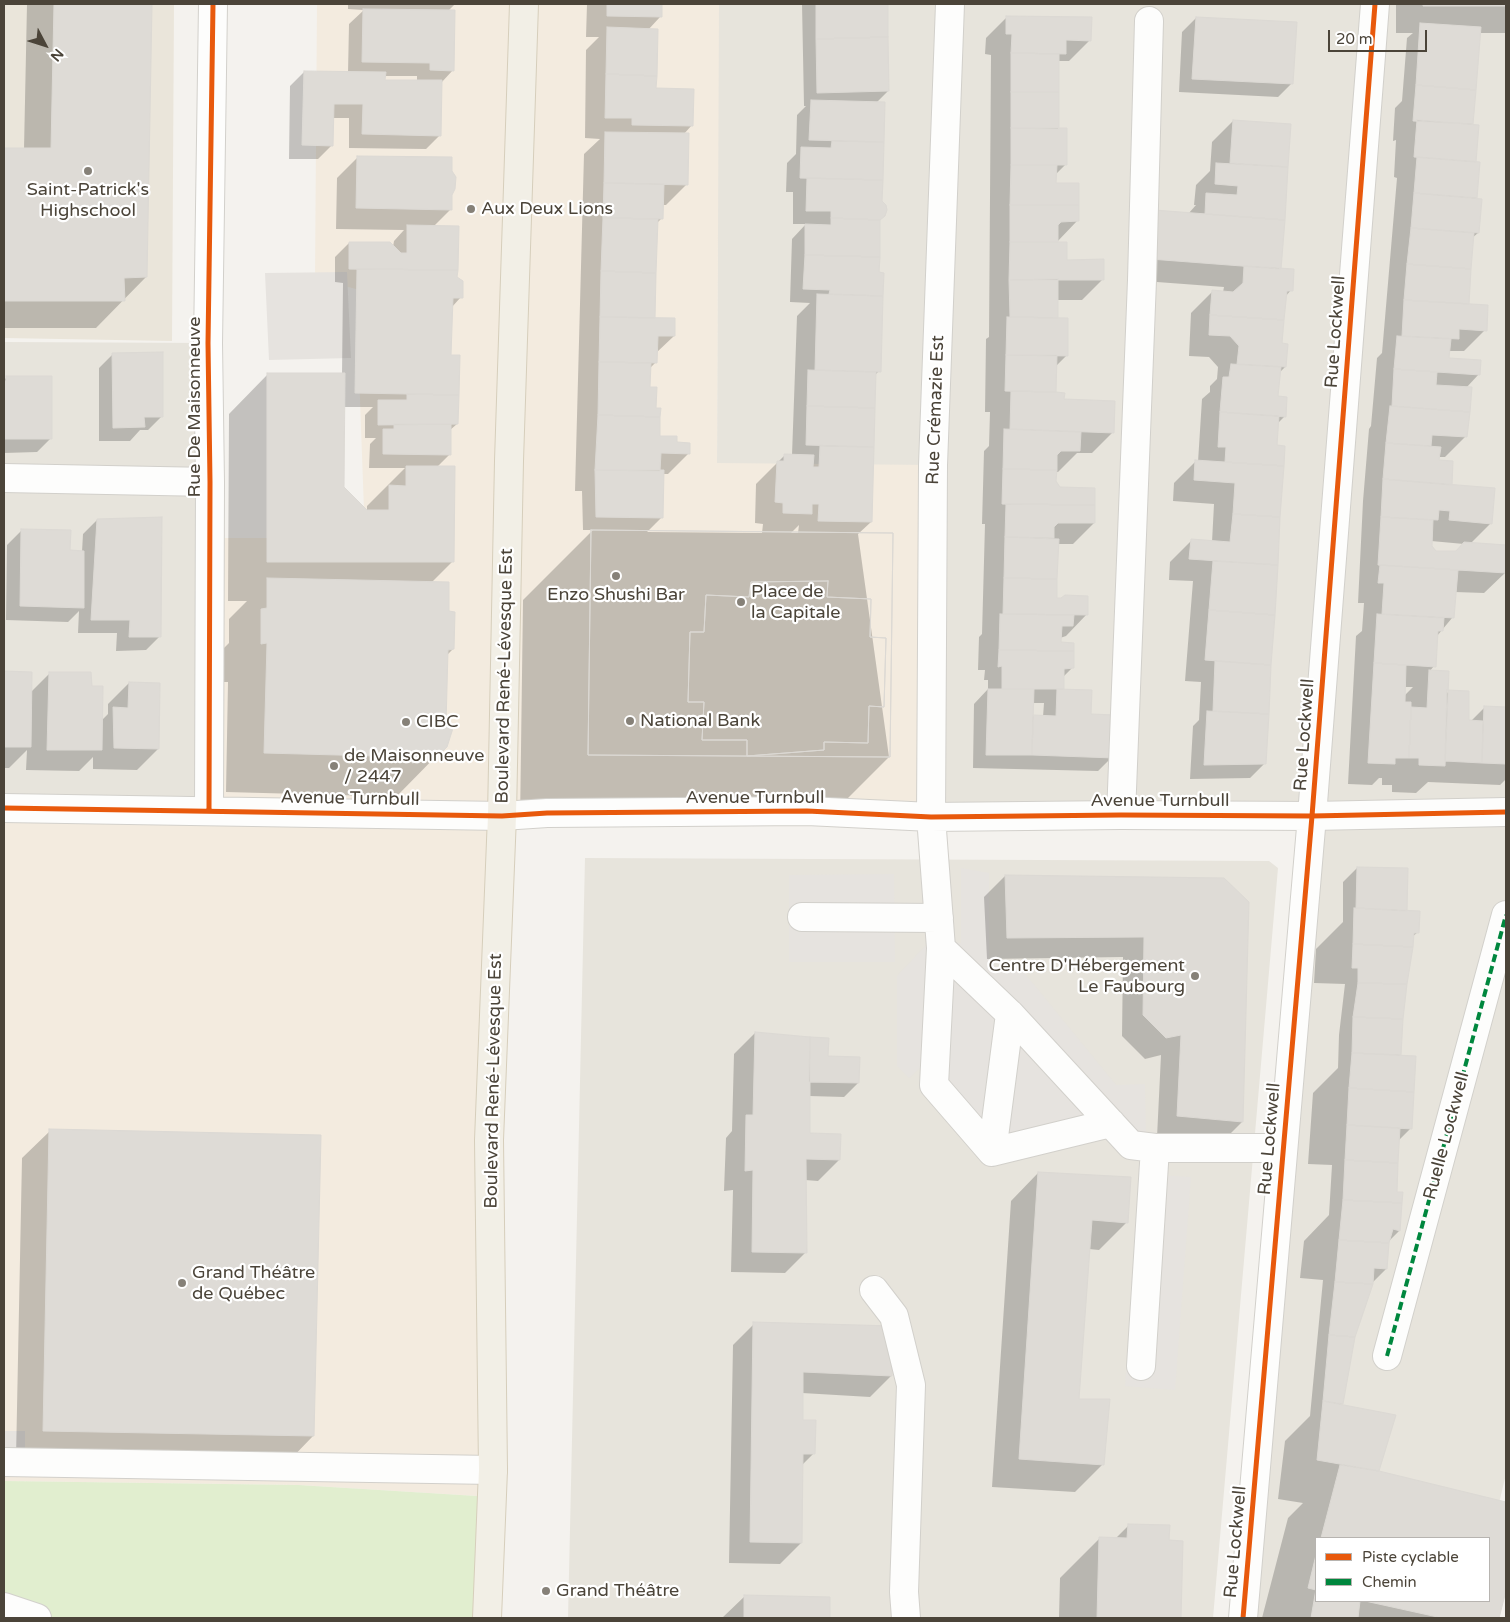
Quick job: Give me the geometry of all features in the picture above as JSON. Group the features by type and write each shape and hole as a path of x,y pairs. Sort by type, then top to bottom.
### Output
{"main road":[{"name":"Boulevard René-Lévesque Est","path":"487,1618 493,1470 489,1140 502,816 509,461 524,4"}],"street":[{"name":"Rue De Maisonneuve","path":"209,811 210,482 208,343 214,4"},
{"name":"Rue Crémazie Est","path":"950,4 934,465 931,817 941,948 934,1085 992,1152"},
{"name":"Rue Lockwell","path":"1243,1618 1312,816 1374,4"},
{"path":"1121,814 1142,280 1149,21"},
{"path":"4,478 210,482"},
{"name":"Avenue Turnbull","path":"4,808 502,816 548,813 807,810 931,817 1121,814 1312,816 1506,812"},
{"name":"Ruelle Lockwell","path":"1387,1356 1506,915"},
{"path":"802,917 940,918"},
{"path":"941,948 1010,1014 1131,1144 1155,1148 1283,1148"},
{"path":"1010,1014 992,1152 1111,1123"},
{"path":"1142,1366 1155,1148"},
{"path":"874,1290 894,1316 911,1385 904,1592 906,1618"},
{"path":"4,1462 493,1470"},
{"path":"4,1607 37,1618"}],"shaded area":[{"name":"Saint-Patrick's Highschool","path":"4,4 174,4 172,341 4,338"},
{"path":"317,4 719,4 717,463 933,465 931,817 502,816 493,1497 298,1485 4,1481 4,808 209,811 209,538 365,538 356,289 315,279"},
{"path":"718,4 1506,4 1506,1474 1490,1541 1490,1537 1315,1537 1315,1602 1475,1602 1471,1618 1243,1618 1312,816 931,817 717,464"},
{"path":"347,272 351,358 269,360 265,273"},
{"path":"4,342 208,343 209,811 4,808"},
{"path":"585,858 1269,861 1278,868 1213,1618 568,1618"},
{"path":"961,868 989,873 989,969 1022,970 1116,1085 1145,1084 1146,1133 1031,1151 926,1096 920,1068 909,1078 897,1066 897,976 930,941 961,943"},
{"path":"894,874 895,962 789,962 789,875"},
{"path":"1142,1174 1191,1177 1175,1390 1125,1386"},
{"path":"4,1431 25,1431 25,1450 4,1450"}],"green space":[{"path":"4,1481 298,1485 493,1497 487,1618 4,1618"}],"building":[{"name":"Saint-Patrick's Highschool","path":"54,4 152,4 147,277 124,278 125,301 4,301 4,148 51,148"},
{"path":"607,4 662,4 662,17 607,16"},
{"path":"816,4 888,4 888,37 816,39"},
{"path":"1423,4 1506,4 1506,6 1423,6"},
{"path":"363,9 455,10 454,71 430,70 430,63 362,62"},
{"path":"1006,16 1092,17 1091,41 1066,40 1066,54 1011,53 1012,34 1006,34"},
{"path":"1196,17 1297,22 1293,84 1192,79"},
{"path":"1420,23 1481,27 1476,90 1416,85"},
{"path":"607,27 658,29 657,76 606,74"},
{"path":"888,37 889,91 817,93 816,39"},
{"path":"1011,53 1059,54 1059,92 1011,92"},
{"path":"304,71 386,72 385,80 442,80 441,136 362,134 363,104 334,104 333,146 302,145"},
{"path":"606,74 657,76 656,88 694,89 693,126 632,125 632,118 605,118"},
{"path":"1416,85 1476,90 1473,124 1413,121"},
{"path":"1011,92 1059,92 1059,129 1011,128"},
{"path":"811,100 885,102 884,142 809,140"},
{"path":"1233,120 1291,124 1288,167 1230,163"},
{"path":"1417,120 1479,125 1476,162 1414,157"},
{"path":"1011,128 1067,128 1067,165 1011,165"},
{"path":"605,132 689,133 688,185 604,183"},
{"path":"832,141 884,142 883,180 800,178 801,147 831,148"},
{"path":"357,156 452,157 452,171 456,177 455,189 452,195 452,210 356,208"},
{"path":"1417,157 1480,162 1477,198 1414,193"},
{"path":"1216,163 1288,167 1285,220 1205,214 1206,193 1237,195 1238,186 1215,184"},
{"path":"1011,165 1057,165 1056,183 1079,183 1079,205 1010,205"},
{"path":"807,178 883,180 882,201 886,205 887,210 885,216 880,220 831,218 831,211 806,211"},
{"path":"604,183 664,184 663,219 603,218"},
{"path":"1414,193 1482,199 1479,233 1411,228"},
{"path":"1010,205 1079,205 1079,221 1061,222 1058,225 1058,242 1010,242"},
{"path":"1154,210 1285,220 1281,269 1150,259"},
{"path":"603,218 658,219 656,273 601,271"},
{"path":"831,218 880,220 880,257 805,255 805,224 831,225"},
{"path":"407,225 459,226 458,270 349,269 349,242 390,242 401,253 407,253"},
{"path":"1411,228 1474,233 1471,269 1407,264"},
{"path":"1010,242 1067,242 1067,260 1104,259 1104,280 1009,280"},
{"path":"805,255 880,257 879,272 884,273 883,296 829,294 830,290 803,289"},
{"path":"1407,264 1471,269 1469,304 1404,300"},
{"path":"1244,266 1294,269 1293,291 1287,291 1284,320 1210,315 1212,290 1233,292 1243,283"},
{"path":"357,269 458,270 457,277 463,281 463,298 453,298 451,355 460,355 459,395 355,393"},
{"path":"601,271 656,273 655,318 600,317"},
{"path":"1058,279 1058,318 1010,317 1009,280"},
{"path":"817,294 883,296 881,372 815,370"},
{"path":"1404,300 1488,305 1487,331 1459,329 1459,339 1402,336"},
{"path":"1210,315 1284,320 1282,343 1288,344 1286,367 1237,364 1239,346 1230,336 1209,335"},
{"path":"600,317 675,318 675,336 658,336 657,363 599,362"},
{"path":"1007,317 1068,318 1068,356 1006,355"},
{"path":"1397,336 1451,339 1449,358 1481,360 1480,375 1394,369"},
{"path":"163,352 163,417 144,417 145,427 113,428 112,353"},
{"path":"1006,355 1057,355 1056,392 1005,391"},
{"path":"599,362 651,363 650,387 657,387 656,408 661,408 660,417 598,415"},
{"path":"1231,364 1281,367 1278,396 1287,397 1286,417 1220,412 1223,377 1229,377"},
{"path":"1394,369 1437,372 1436,385 1472,387 1470,412 1392,406"},
{"path":"808,370 876,372 875,408 807,406"},
{"path":"267,373 345,373 344,487 367,510 389,510 389,485 406,486 406,466 455,466 454,562 267,562"},
{"path":"6,376 52,376 52,439 4,439 4,381 6,381"},
{"path":"1011,391 1056,392 1065,393 1064,399 1115,401 1114,433 1010,429"},
{"path":"407,394 459,395 458,424 378,425 378,400 407,400"},
{"path":"807,406 875,408 874,447 806,445"},
{"path":"1390,406 1470,412 1467,437 1432,435 1431,446 1386,443"},
{"path":"1220,412 1279,416 1277,445 1285,446 1284,466 1225,462 1226,447 1218,447"},
{"path":"598,415 660,417 660,436 677,436 677,442 690,443 690,454 661,453 660,471 595,470"},
{"path":"394,424 451,424 451,455 383,454 383,429 394,429"},
{"path":"1004,429 1081,432 1080,451 1061,451 1057,455 1057,470 1003,469"},
{"path":"1386,443 1441,447 1439,460 1453,461 1452,485 1383,479"},
{"path":"820,446 874,447 872,522 818,521 819,504 812,504 812,514 783,513 783,503 775,502 777,461 784,461 784,454 814,455 813,467 819,467"},
{"path":"1195,460 1284,466 1280,517 1233,514 1235,483 1194,480"},
{"path":"1003,469 1057,470 1056,481 1060,487 1095,488 1095,505 1002,504"},
{"path":"595,470 664,470 663,518 596,517"},
{"path":"1383,479 1495,488 1492,524 1449,520 1450,511 1439,510 1438,520 1381,517"},
{"path":"1006,504 1095,505 1095,523 1058,523 1054,527 1054,538 1005,537"},
{"path":"1233,514 1280,517 1278,565 1189,559 1191,539 1230,542"},
{"path":"162,517 161,637 129,637 130,620 91,620 97,519"},
{"path":"1381,517 1433,520 1432,546 1436,551 1456,551 1464,542 1506,545 1506,573 1378,565"},
{"path":"21,529 71,530 70,550 84,551 84,608 20,606"},
{"path":"591,530 893,533 890,757 588,755","holes":["828,581 827,597 871,599 870,637 886,638 884,707 869,706 868,743 824,742 824,750 747,756 747,740 702,740 704,702 688,702 690,632 704,632 706,595 749,597 751,582"]},
{"name":"Place de la Capitale","path":"591,530 893,533 890,757 588,755"},
{"path":"1005,537 1059,539 1057,579 1004,578"},
{"path":"1213,561 1278,565 1275,615 1209,610"},
{"path":"1380,565 1458,570 1454,618 1382,614 1384,583 1378,583"},
{"path":"267,578 449,582 449,611 455,612 454,649 448,650 446,724 454,725 447,747 435,759 412,763 412,757 264,753 267,643 261,644 261,609 267,608"},
{"path":"1004,578 1057,579 1057,598 1065,595 1088,596 1088,615 1003,614"},
{"path":"828,581 827,597 871,599 870,637 886,638 884,707 869,706 868,743 824,742 824,750 747,756 747,740 702,740 704,702 688,702 690,632 704,632 706,595 749,597 751,582"},
{"path":"1209,610 1275,615 1271,665 1205,660"},
{"path":"1000,614 1074,615 1073,626 1062,626 1061,642 1074,643 1074,651 999,650"},
{"path":"1377,614 1444,618 1443,631 1438,631 1436,667 1374,663"},
{"path":"999,650 1074,651 1074,668 1064,669 1064,689 1002,689 1002,666 998,667"},
{"path":"1215,661 1271,665 1269,714 1213,711"},
{"path":"1374,663 1406,665 1405,702 1411,702 1409,758 1395,758 1395,764 1368,763"},
{"path":"1429,670 1449,671 1445,766 1419,765 1419,758 1409,758 1411,707 1427,708"},
{"path":"4,671 32,672 31,747 4,747"},
{"path":"49,672 91,672 92,686 103,686 102,750 47,750"},
{"path":"129,682 160,683 159,749 114,748 113,707 128,708"},
{"path":"988,689 1034,689 1032,755 986,755"},
{"path":"1057,689 1092,690 1091,714 1115,715 1114,758 1032,755 1033,715 1056,716"},
{"path":"1447,690 1469,691 1469,720 1483,721 1482,763 1445,761"},
{"path":"1484,706 1506,707 1506,764 1482,763"},
{"path":"1207,711 1269,714 1266,764 1204,765"},
{"path":"1357,867 1408,868 1407,911 1356,908"},
{"name":"Centre D'Hébergement Le Faubourg","path":"1005,875 1224,878 1249,902 1243,1122 1177,1116 1181,1035 1166,1038 1143,1015 1144,937 1007,938"},
{"path":"1354,908 1420,911 1419,933 1414,933 1413,947 1353,944"},
{"path":"1353,944 1413,947 1407,984 1358,983 1358,968 1352,968"},
{"path":"1358,983 1407,984 1403,1019 1353,1017"},
{"path":"1353,1017 1403,1019 1401,1055 1352,1053"},
{"path":"755,1032 810,1037 810,1133 841,1134 840,1160 806,1159 807,1253 752,1252 753,1170 745,1171 746,1115 753,1115"},
{"path":"810,1037 829,1038 828,1056 860,1057 859,1083 809,1082"},
{"path":"1352,1053 1416,1056 1414,1092 1349,1088"},
{"path":"1349,1088 1414,1092 1412,1129 1347,1125"},
{"path":"1347,1125 1400,1128 1398,1163 1345,1160"},
{"name":"Grand Théâtre de Québec","path":"49,1129 321,1135 314,1436 43,1431"},
{"path":"1345,1160 1398,1163 1397,1192 1403,1192 1402,1203 1343,1200"},
{"path":"1038,1172 1131,1177 1128,1223 1092,1220 1079,1399 1110,1399 1104,1465 1019,1459"},
{"path":"1343,1200 1402,1203 1400,1231 1393,1229 1389,1243 1339,1240"},
{"path":"1339,1240 1389,1243 1387,1269 1374,1268 1373,1284 1335,1282"},
{"path":"1335,1282 1373,1284 1355,1337 1329,1335"},
{"path":"753,1322 893,1326 892,1376 803,1372 803,1420 816,1420 815,1454 803,1454 802,1543 750,1542"},
{"path":"1329,1335 1355,1337 1343,1404 1323,1401"},
{"path":"1323,1401 1396,1415 1379,1471 1317,1460"},
{"path":"1340,1465 1379,1471 1506,1502 1506,1591 1499,1618 1442,1618 1370,1602 1490,1602 1490,1537 1321,1537"},
{"path":"1128,1524 1170,1525 1169,1540 1183,1541 1181,1618 1097,1618 1099,1537 1127,1538"},
{"path":"1315,1559 1315,1590 1308,1588"},
{"path":"744,1595 830,1597 830,1618 744,1618"},
{"path":"1315,1595 1315,1602 1360,1602 1358,1618 1311,1618"}],"marked path":[{"path":"1387,1356 1506,915"}],"cycle path":[{"path":"209,811 210,482 208,343 213,4"},
{"path":"1243,1618 1312,816 1375,4"},
{"path":"4,808 502,816 547,813 807,811 931,817 1121,815 1312,816 1506,812"}],"place":[{"name":"Saint-Patrick's Highschool","path":"88,171"},
{"name":"Aux Deux Lions","path":"471,209"},
{"name":"Enzo Shushi Bar","path":"616,576"},
{"name":"Place de la Capitale","path":"741,602"},
{"name":"National Bank","path":"630,721"},
{"name":"CIBC","path":"406,722"},
{"name":"de Maisonneuve / 2447","path":"334,766"},
{"name":"Centre D'Hébergement Le Faubourg","path":"1195,976"},
{"name":"Grand Théâtre de Québec","path":"182,1283"},
{"name":"Grand Théâtre","path":"546,1591"}]}
